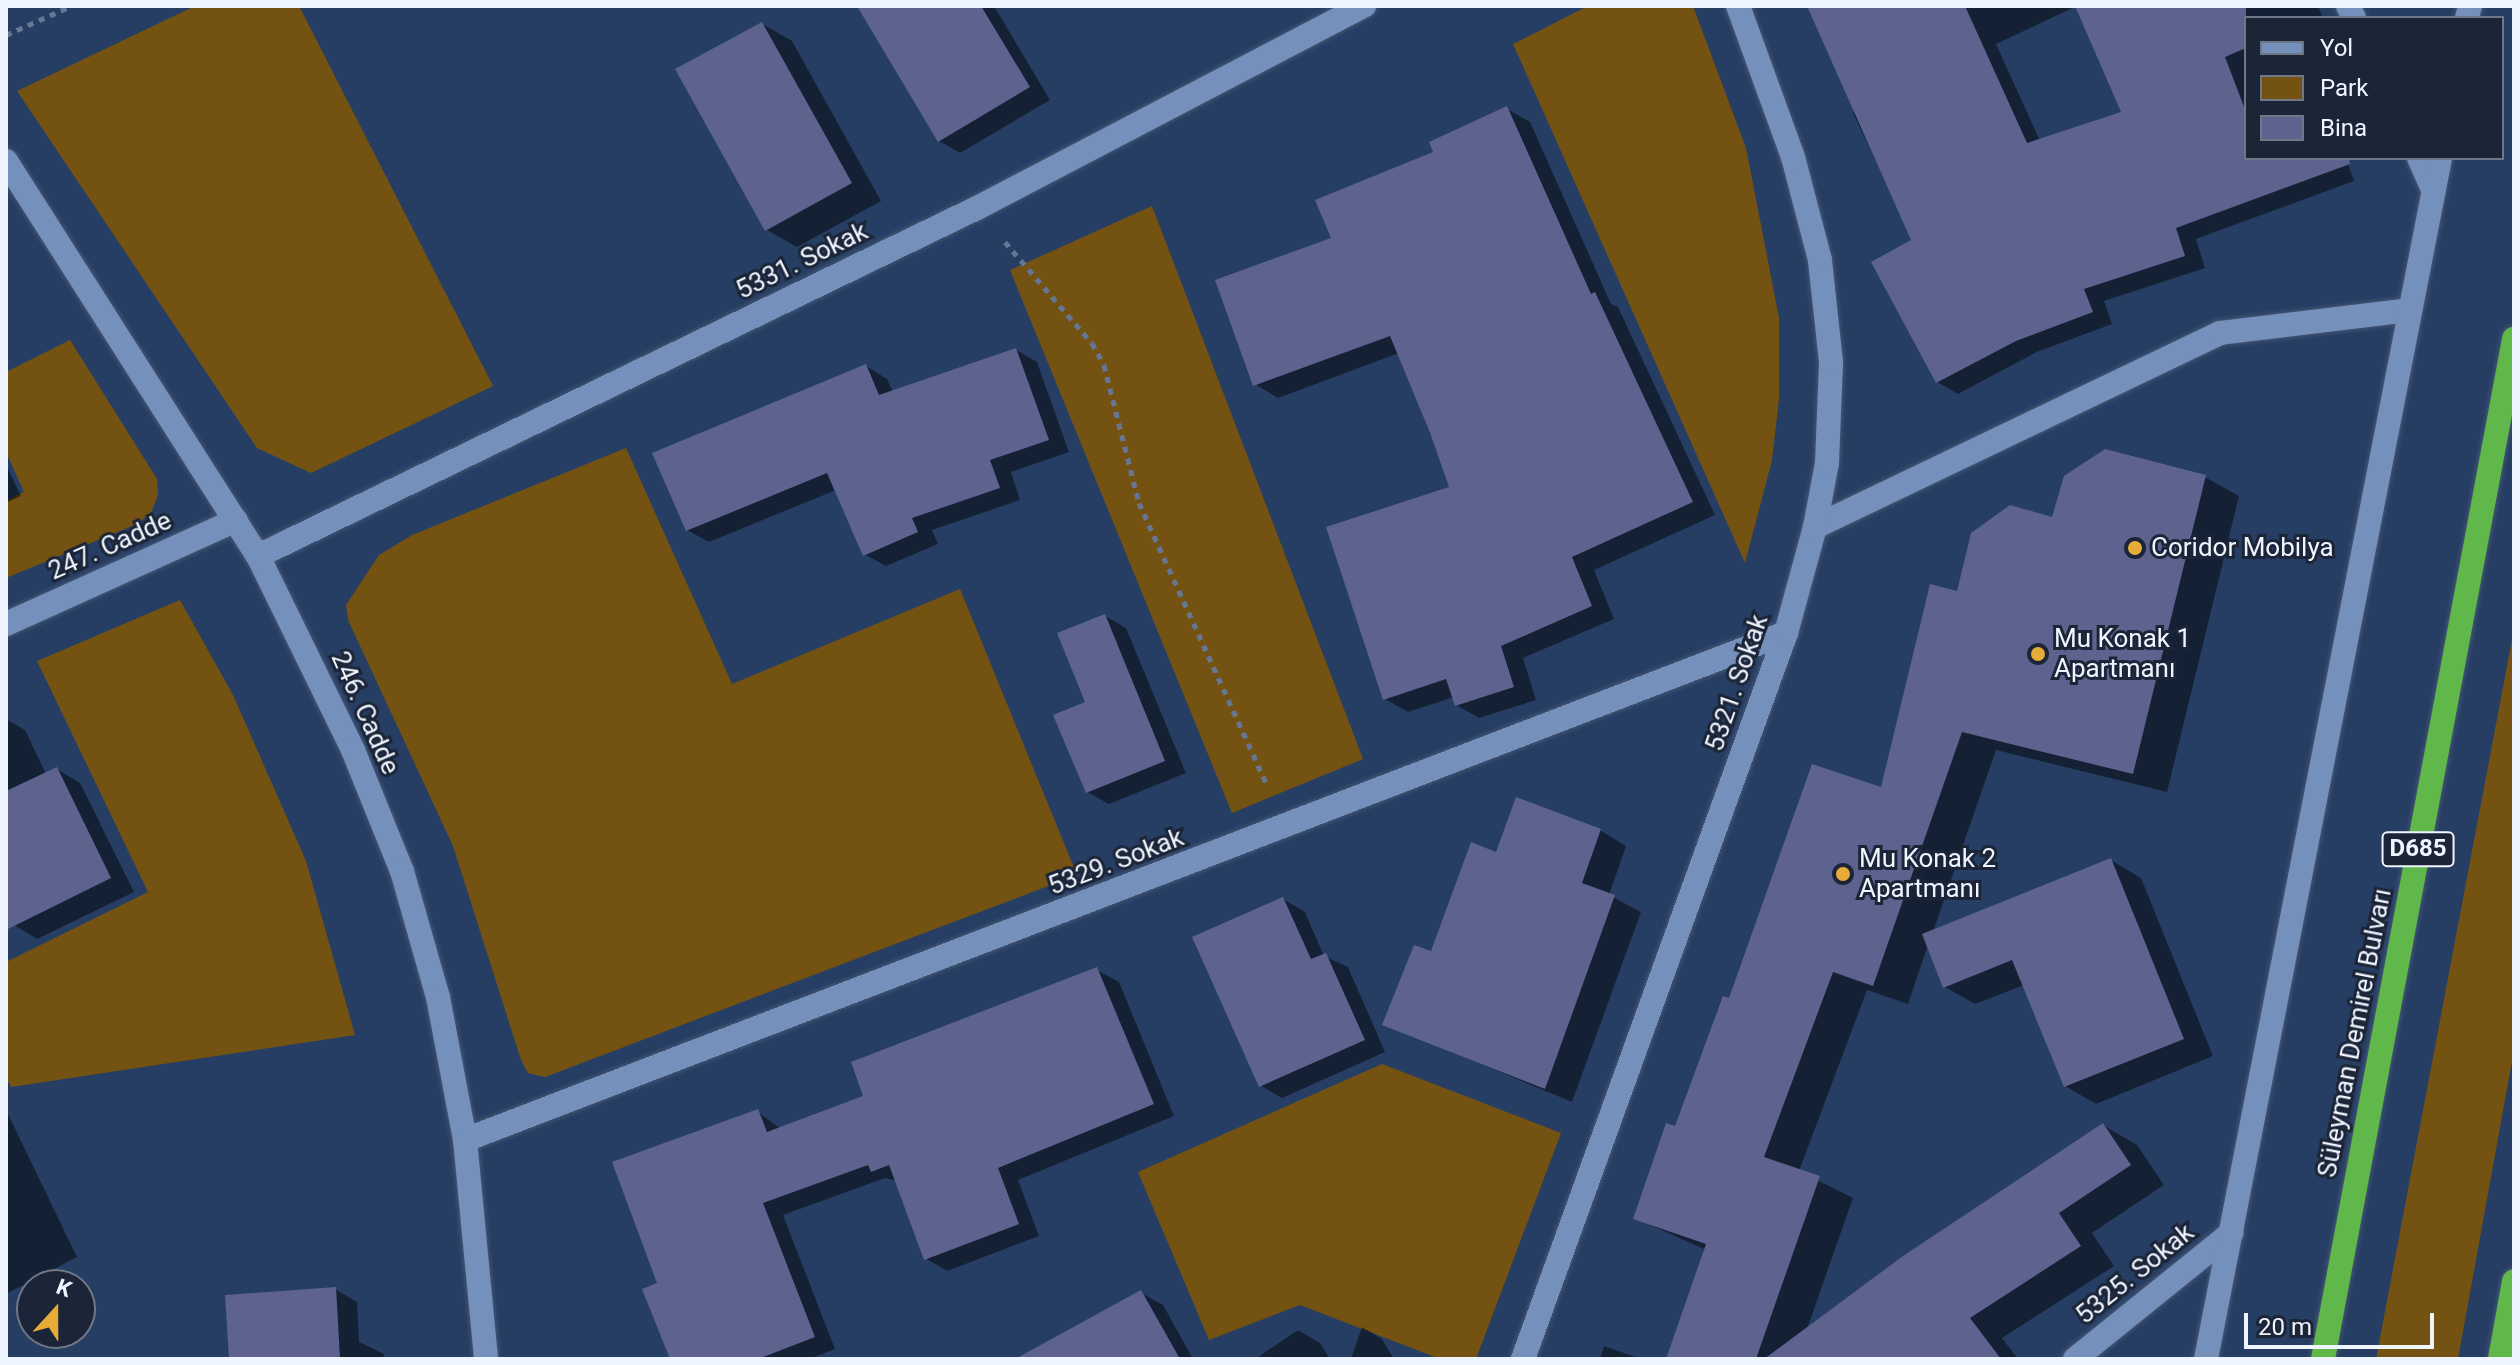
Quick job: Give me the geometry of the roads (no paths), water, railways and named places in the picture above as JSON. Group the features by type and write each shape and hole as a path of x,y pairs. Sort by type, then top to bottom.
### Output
{"highway":[{"name":"Süleyman Demirel Bulvarı","path":"2323,1359 2514,339"},
{"path":"2500,1359 2514,1281"}],"street":[{"name":"5331. Sokak","path":"258,556 977,208 1364,6"},
{"name":"5321. Sokak","path":"1523,1359 1786,633 1815,527 1832,409 1827,310 1793,157 1738,6"},
{"path":"2420,160 2434,191"},
{"path":"2206,1359 2440,160"},
{"name":"246. Cadde","path":"6,161 258,556 353,750 402,871 438,997 465,1140 486,1359"},
{"path":"1815,527 2220,333 2248,325 2410,310"},
{"name":"247. Cadde","path":"6,624 236,520"},
{"name":"5329. Sokak","path":"465,1140 1786,633"},
{"name":"5325. Sokak","path":"2075,1359 2231,1233"}],"place":[{"name":"Coridor Mobilya","path":"2135,548"},
{"name":"Mu Konak 1 Apartmanı","path":"2038,654"},
{"name":"Mu Konak 2 Apartmanı","path":"1843,874"}]}
